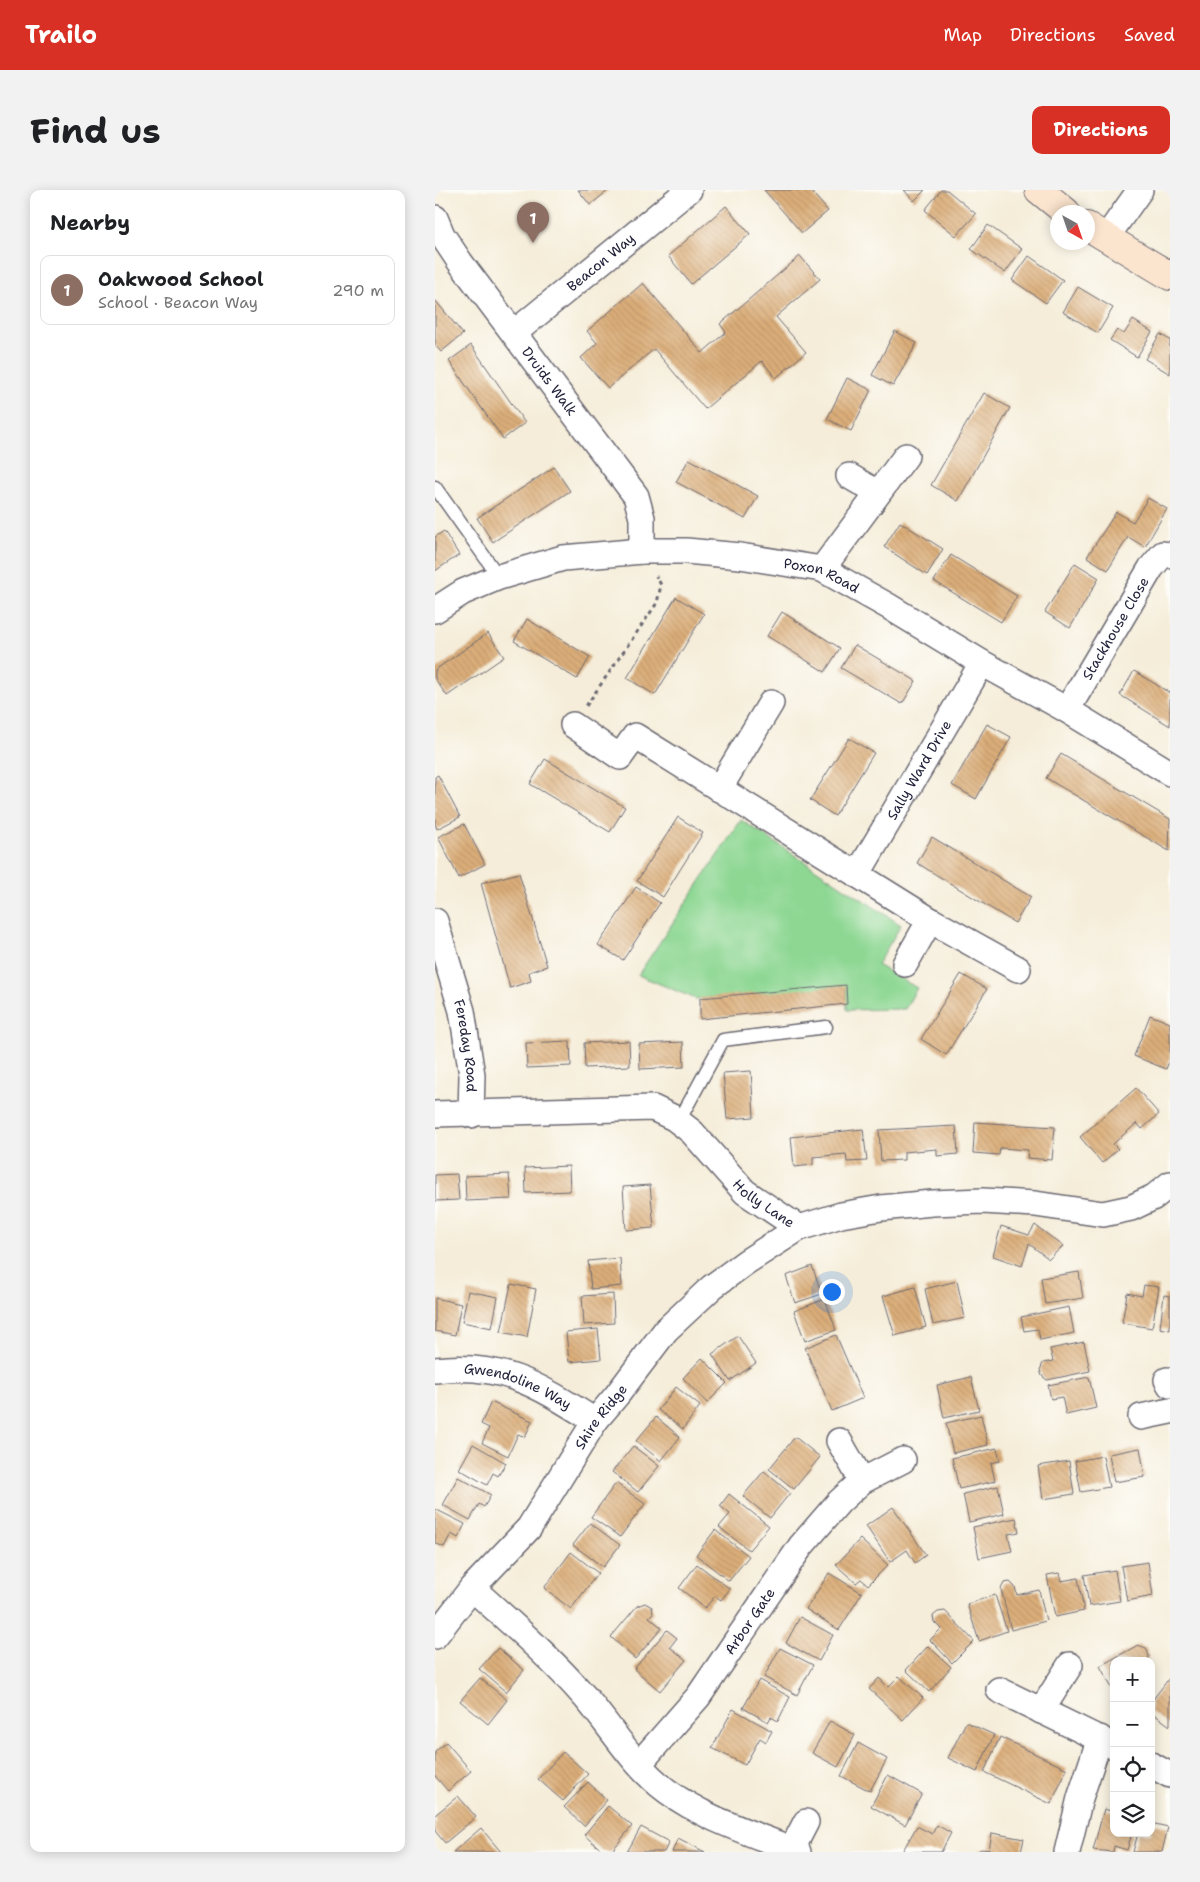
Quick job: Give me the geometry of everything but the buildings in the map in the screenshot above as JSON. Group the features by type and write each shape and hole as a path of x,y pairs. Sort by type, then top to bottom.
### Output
{"main road":[{"path":"1039,190 1057,205"},
{"path":"1097,232 1170,276"}],"street":[{"name":"Beacon Way","path":"514,333 689,190"},
{"path":"1097,232 1140,190"},
{"name":"Druids Walk","path":"435,218 442,235 460,262 636,496 642,518 642,551"},
{"path":"822,569 906,456"},
{"path":"849,476 878,493"},
{"name":"Poxon Road","path":"435,610 463,592 499,577 563,558 642,551 686,551 822,569 888,606 982,663 1067,710 1170,773"},
{"name":"Stackhouse Close","path":"1067,710 1151,568 1163,554 1170,555"},
{"name":"Sally Ward Drive","path":"857,875 982,663"},
{"path":"719,789 771,703"},
{"path":"573,725 620,756 635,736 857,875 931,920 1018,969"},
{"path":"905,964 931,920"},
{"name":"Fereday Road","path":"435,921 462,1011 472,1075 471,1114"},
{"name":"Holly Lane","path":"435,1114 653,1108 679,1122 692,1132 745,1192 799,1228 841,1215 881,1208 933,1203 983,1201 1035,1204 1103,1214 1131,1208 1154,1197 1170,1184"},
{"name":"Shire Ridge","path":"435,1636 472,1588 529,1528 595,1421 666,1330 712,1287 746,1262 799,1228"},
{"name":"Gwendoline Way","path":"435,1370 458,1367 491,1370 518,1377 546,1390 595,1421"},
{"path":"1141,1417 1170,1411"},
{"path":"839,1441 863,1481"},
{"name":"Arbor Gate","path":"639,1764 698,1697 801,1546 839,1502 863,1481 903,1460"},
{"path":"472,1588 561,1669 621,1744 666,1790 686,1803 730,1825 795,1851 806,1822"},
{"path":"1041,1711 1070,1665"},
{"path":"999,1690 1107,1742 1081,1798 1067,1852"},
{"path":"1155,1767 1170,1775"}],"lane":[{"path":"435,487 499,577"},
{"path":"679,1122 723,1040 826,1027"}],"path":[{"path":"573,725 657,603 661,585 642,551"}],"green space":[{"path":"741,820 901,925 877,965 917,988 905,1009 847,1010 846,986 696,999 638,975"}],"place":[{"name":"Oakwood School","path":"533,243"}]}
